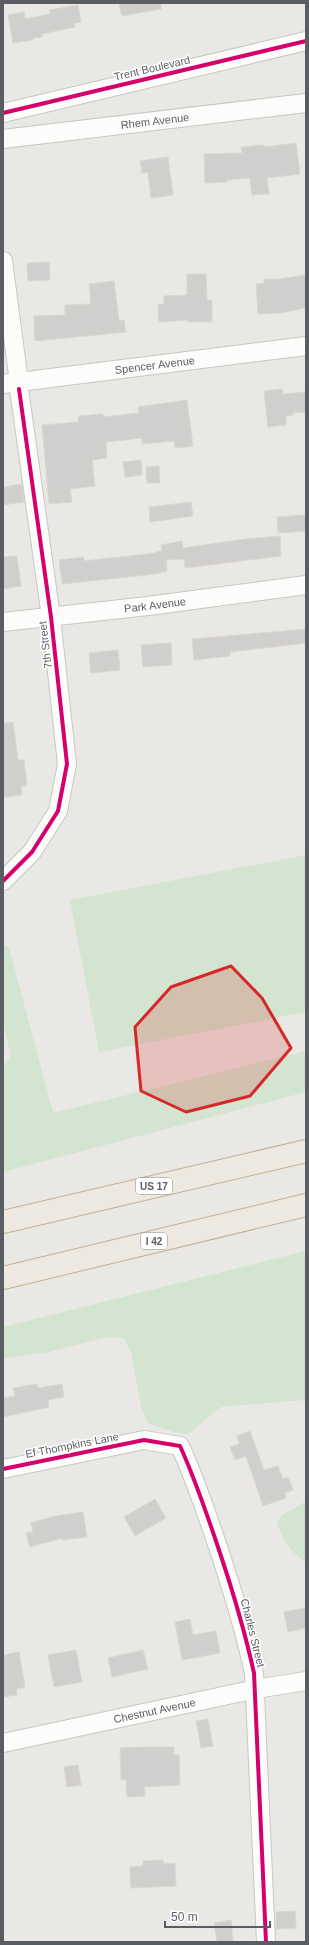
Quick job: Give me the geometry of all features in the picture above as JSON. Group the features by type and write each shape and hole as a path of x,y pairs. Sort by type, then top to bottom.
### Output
{"highway":[{"name":"US 17","path":"3,1222 306,1151"},
{"name":"I 42","path":"3,1278 306,1205"}],"street":[{"name":"Trent Boulevard","path":"3,113 306,41"},
{"name":"Rhem Avenue","path":"3,139 306,103"},
{"name":"7th Street","path":"3,261 11,386 51,617 66,764 58,811 32,852 3,881"},
{"name":"Spencer Avenue","path":"11,386 306,346"},
{"name":"Spencer Avenue","path":"11,386 306,354"},
{"name":"Park Avenue","path":"3,622 306,585"},
{"name":"Ef Thompkins Lane","path":"3,1469 144,1440"},
{"name":"Charles Street","path":"144,1440 180,1446 207,1514 228,1574 248,1644 256,1689 266,1942"},
{"name":"Chestnut Avenue","path":"3,1743 256,1689 306,1681"}],"highlighted area":[{"path":"231,966 262,998 291,1048 250,1096 186,1112 141,1091 135,1027 171,987"}],"green space":[{"path":"306,855 306,1012 99,1052 70,900"},
{"path":"3,944 9,947 53,1113 306,1051 306,1092 3,1172 3,1068 11,1056 3,1023"},
{"path":"306,1251 306,1400 221,1407 188,1434 173,1432 148,1423 141,1407 131,1352 124,1338 107,1337 49,1352 3,1359 3,1327"},
{"path":"306,1501 306,1562 296,1555 288,1546 277,1524 281,1516"}],"building":[{"path":"119,3 161,3 161,9 122,16"},
{"path":"78,5 81,22 74,23 75,27 42,34 42,37 33,38 33,40 13,43 8,15 24,12 25,19 50,14 49,10"},
{"path":"296,143 300,174 267,178 269,194 252,195 250,178 227,180 227,182 205,183 204,154 242,153 241,147 264,145 264,147"},
{"path":"168,157 173,195 151,198 148,172 142,173 140,161"},
{"path":"49,262 50,280 28,281 27,263"},
{"path":"187,274 206,274 207,300 212,300 212,322 188,322 188,320 159,322 158,305 164,304 164,296 187,295"},
{"path":"306,275 306,308 280,313 258,314 256,284 264,283 264,279 278,279"},
{"path":"114,281 119,321 124,320 126,332 35,341 34,316 65,315 65,305 91,304 89,284"},
{"path":"282,389 283,394 306,392 306,412 292,413 293,415 286,416 286,425 268,427 264,391"},
{"path":"187,400 193,446 175,448 174,441 142,444 142,438 106,442 107,458 92,460 95,486 70,489 72,502 49,504 42,425 79,422 78,416 103,414 103,417 139,413 138,407"},
{"path":"141,460 142,475 125,477 123,462"},
{"path":"159,466 160,483 147,483 146,467"},
{"path":"22,484 24,502 3,505 3,487"},
{"path":"191,502 193,516 150,522 149,507"},
{"path":"305,515 306,531 278,533 277,517"},
{"path":"280,536 281,556 185,568 184,559 166,560 167,571 156,574 62,584 59,560 84,557 84,561 156,553 162,551 161,545 182,541 183,548 245,539"},
{"path":"17,556 21,586 3,589 3,557"},
{"path":"306,629 306,643 230,652 230,656 194,660 192,639"},
{"path":"171,643 172,665 143,667 141,645"},
{"path":"118,650 120,670 91,673 89,653"},
{"path":"13,722 18,760 24,760 27,786 21,786 22,795 3,797 3,724"},
{"path":"37,1384 38,1388 62,1384 64,1397 48,1400 49,1407 3,1417 3,1398 15,1396 13,1388"},
{"path":"250,1431 264,1470 278,1466 283,1479 288,1477 293,1490 285,1493 286,1498 263,1506 246,1456 235,1460 230,1447 239,1444 237,1436"},
{"path":"155,1499 166,1518 135,1536 124,1517"},
{"path":"83,1512 87,1537 62,1540 62,1538 30,1547 26,1533 33,1532 31,1523 55,1516"},
{"path":"306,1608 306,1628 288,1632 284,1612"},
{"path":"190,1619 193,1635 216,1631 220,1653 182,1660 175,1622"},
{"path":"76,1650 82,1682 54,1687 48,1655"},
{"path":"143,1650 148,1669 112,1677 108,1658"},
{"path":"19,1652 25,1687 16,1689 17,1695 3,1697 3,1655"},
{"path":"208,1719 213,1746 201,1748 196,1721"},
{"path":"174,1747 174,1755 179,1755 180,1785 144,1787 145,1796 127,1797 126,1780 121,1780 120,1748"},
{"path":"78,1765 81,1785 67,1787 64,1767"},
{"path":"163,1860 164,1864 175,1863 176,1886 131,1888 130,1867 143,1866 143,1861"},
{"path":"295,1911 296,1928 276,1929 276,1912"},
{"path":"231,1920 233,1942 217,1942 214,1923"}],"cycle path":[{"path":"3,113 306,41"},
{"path":"3,881 32,852 58,811 67,764 51,617 19,389"},
{"path":"3,1469 144,1440 180,1446 202,1499 225,1568 243,1627 254,1673 266,1942"}]}
